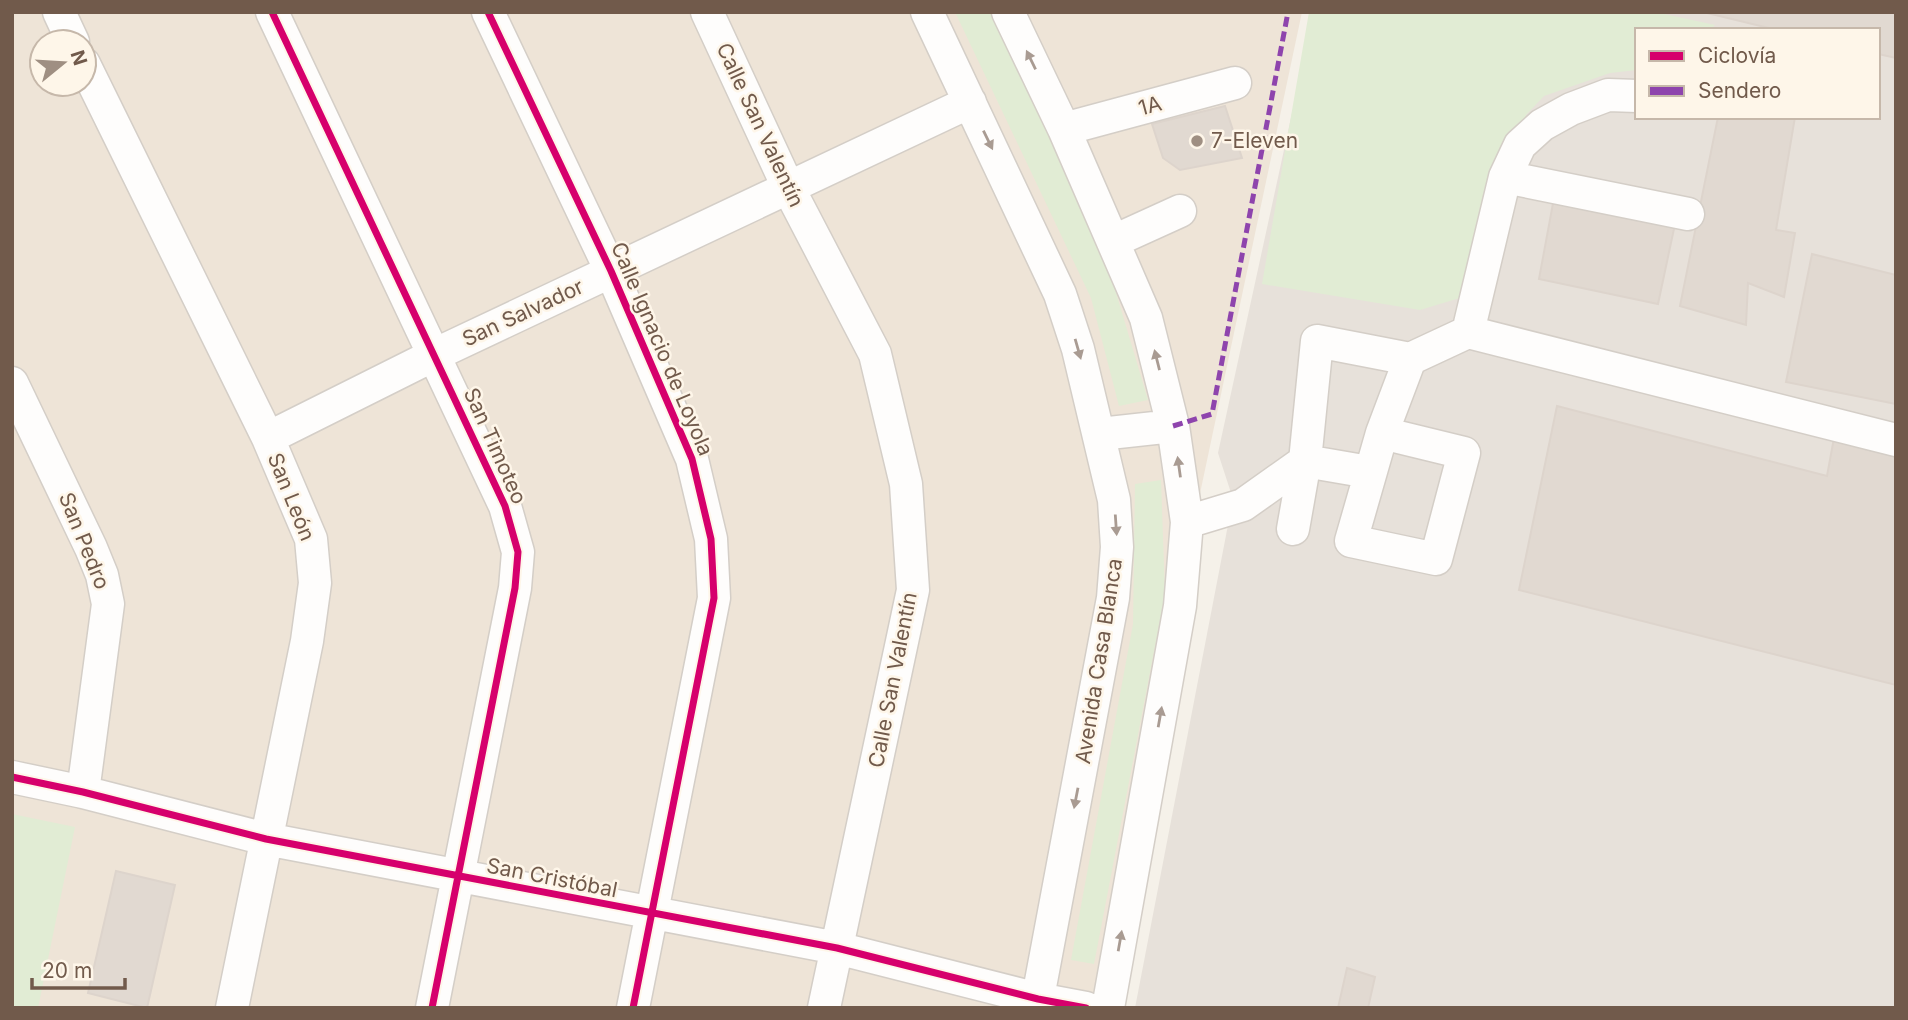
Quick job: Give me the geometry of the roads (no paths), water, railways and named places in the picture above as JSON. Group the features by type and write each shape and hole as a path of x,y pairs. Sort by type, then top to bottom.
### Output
{"street":[{"path":"59,12 66,28"},
{"name":"San Timoteo","path":"272,12 436,354 505,506 518,552 515,588 432,1008"},
{"name":"Calle Ignacio de Loyola","path":"488,12 611,271 691,459 711,538 715,598 633,1008"},
{"name":"Calle San Valentín","path":"707,12 788,187 875,354 906,484 913,590 824,1008"},
{"name":"Avenida Casa Blanca","path":"927,12 1060,294 1100,434 1114,500 1118,547 1113,598 1037,1004"},
{"path":"1008,12 1064,129 1146,318 1174,426 1187,522 1180,606 1108,1008"},
{"name":"1A","path":"1064,129 1236,83"},
{"name":"San León","path":"98,92 268,438 311,539 315,583 307,641 232,1008"},
{"path":"1468,332 1505,177 1520,145 1542,125 1571,109 1608,95 1635,96"},
{"name":"San Salvador","path":"268,438 436,354 970,102"},
{"path":"1505,177 1688,214"},
{"path":"1114,241 1180,211"},
{"path":"1293,529 1305,461 1317,341 1410,359 1468,332 1896,440"},
{"path":"1382,433 1464,453 1436,559 1351,541 1368,472 1382,433 1410,359"},
{"name":"San Pedro","path":"12,383 91,548 102,575 108,604 83,792"},
{"path":"1100,434 1174,426"},
{"path":"1187,522 1243,505 1305,461 1368,472"},
{"name":"San Cristóbal","path":"12,777 83,792 266,839 458,878 837,948 1037,1004 1086,1008"}],"place":[{"name":"7-Eleven","path":"1197,141"}]}
